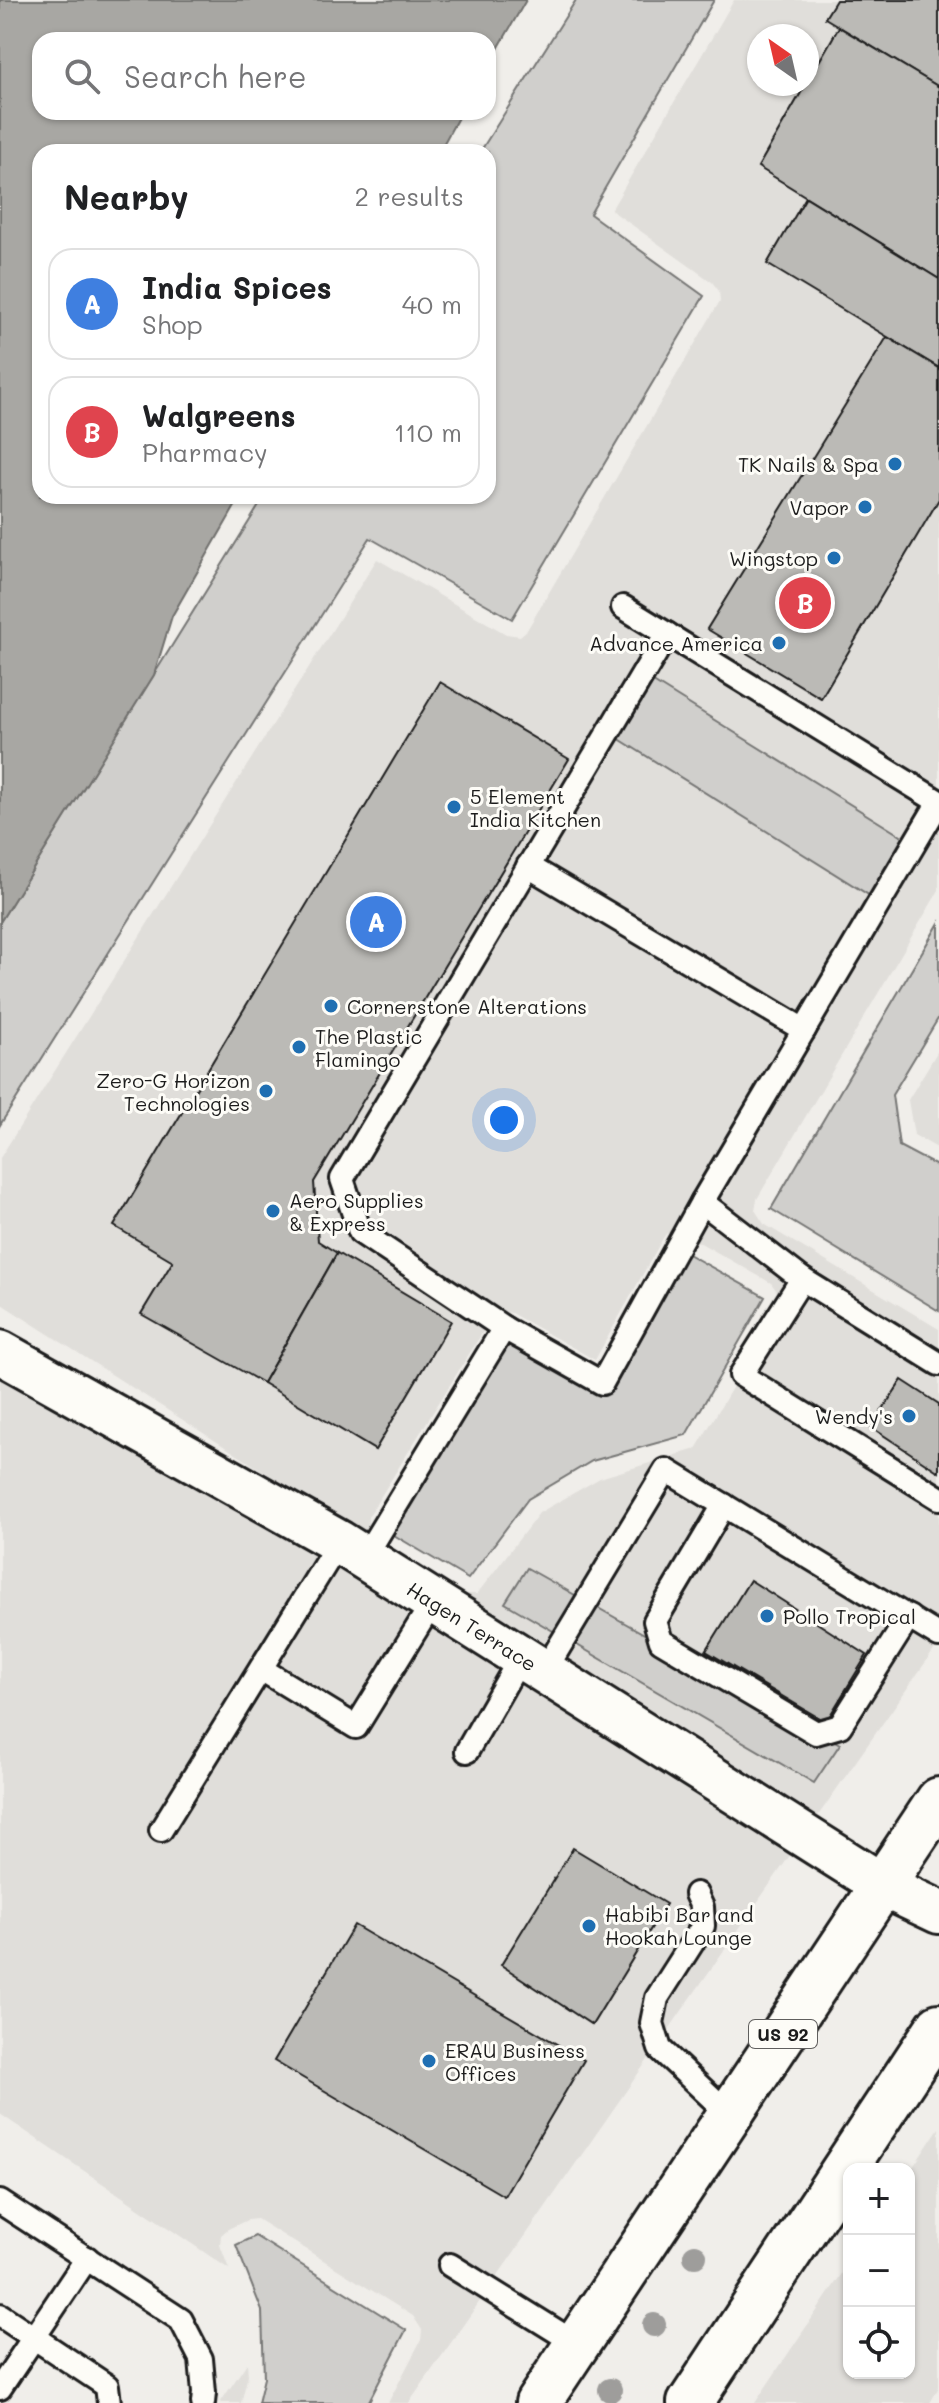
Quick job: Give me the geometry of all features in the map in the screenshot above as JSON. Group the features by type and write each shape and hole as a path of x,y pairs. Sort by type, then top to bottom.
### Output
{"main road":[{"name":"US 92","path":"538,2403 939,1800"},
{"path":"690,2403 939,2026"}],"street":[{"name":"Hagen Terrace","path":"0,1352 352,1550 882,1885 939,1912"}],"lane":[{"path":"623,607 667,634 939,802 702,1202 602,1383 504,1328 360,1232 342,1179 667,634"},
{"path":"528,866 804,1030"},
{"path":"702,1202 802,1279 939,1364"},
{"path":"802,1279 741,1375 939,1498"},
{"path":"161,1830 261,1669 352,1550 504,1328"},
{"path":"467,1751 533,1664 666,1470 939,1636"},
{"path":"724,1505 655,1621 661,1641 816,1733 840,1726 909,1617"},
{"path":"261,1669 356,1727 433,1602"},
{"path":"696,1894 702,1907 703,1926 657,1998 652,2023 660,2049 730,2115"},
{"path":"0,2202 181,2320 201,2359 203,2403"},
{"path":"0,2388 87,2258"},
{"path":"450,2265 577,2344"},
{"path":"0,2315 107,2386 109,2403"}],"shaded area":[{"path":"0,0 526,0 496,52 496,32 32,32 32,120 457,120 443,144 32,144 32,504 236,504 172,616 154,675 0,922"},
{"path":"576,0 714,0 590,214 704,296 512,619 370,538 0,1125 0,922 260,504 496,504 496,144 485,144"},
{"path":"734,0 939,0 939,890 757,1199 755,1210 764,1224 939,1329 939,1643 815,1820 406,1562 462,1594 477,1594 539,1513 600,1478 696,1449 779,1308 781,1297 771,1283 683,1233 674,1231 663,1238 595,1360 511,1313 502,1311 494,1314 368,1517 367,1533 388,1551 0,1303 0,1158 377,559 506,634 520,636 527,630 720,301 719,291 712,282 611,210"},
{"path":"642,675 914,844 880,902 608,732"},
{"path":"939,923 939,1017 892,1095 899,1146 939,1167 939,1311 771,1209"},
{"path":"939,1049 939,1149 914,1135 908,1100"},
{"path":"677,1248 765,1297 686,1435 592,1461 528,1499 468,1579 382,1528 504,1328 602,1383"},
{"path":"0,1347 793,1851 409,2403 388,2403 421,2340 422,2330 413,2316 257,2219 247,2220 221,2235 220,2245 229,2269 0,2114"},
{"path":"527,1568 840,1744 814,1783 505,1603"},
{"path":"939,2128 939,2387 930,2403 755,2403 843,2272 843,2379 915,2379 915,2164"},
{"path":"255,2236 406,2330 368,2403 258,2403 264,2378 262,2311 236,2245"},
{"path":"247,2363 248,2375 241,2403 220,2403"}],"building":[{"path":"836,0 939,0 939,87 825,18"},
{"path":"839,27 939,87 939,279 758,167 799,96 819,96 819,62"},
{"path":"806,197 939,279 939,368 767,264"},
{"path":"887,337 939,368 939,499 821,698 707,629"},
{"path":"440,682 569,759 314,1182 318,1241 337,1253 263,1383 141,1314 173,1261 114,1226"},
{"path":"337,1253 451,1321 375,1450 263,1383"},
{"name":"Wendy's","path":"902,1380 939,1404 939,1472 871,1427"},
{"name":"Pollo Tropical","path":"750,1580 867,1655 826,1722 706,1651"},
{"name":"Habibi Bar and Hookah Lounge","path":"573,1848 666,1904 592,2025 501,1965"},
{"name":"ERAU Business Offices","path":"354,1925 584,2060 504,2196 274,2061"}],"place":[{"name":"TK Nails & Spa","path":"895,464"},
{"name":"Vapor","path":"865,507"},
{"name":"Wingstop","path":"834,558"},
{"name":"Walgreens","path":"805,603"},
{"name":"Advance America","path":"779,643"},
{"name":"5 Element India Kitchen","path":"454,807"},
{"name":"India Spices","path":"376,922"},
{"name":"Cornerstone Alterations","path":"331,1006"},
{"name":"The Plastic Flamingo","path":"299,1047"},
{"name":"Zero-G Horizon Technologies","path":"266,1091"},
{"name":"Aero Supplies & Express","path":"273,1211"},
{"name":"Wendy's","path":"909,1416"},
{"name":"Pollo Tropical","path":"767,1616"},
{"name":"Habibi Bar and Hookah Lounge","path":"589,1926"},
{"name":"ERAU Business Offices","path":"429,2061"}]}
